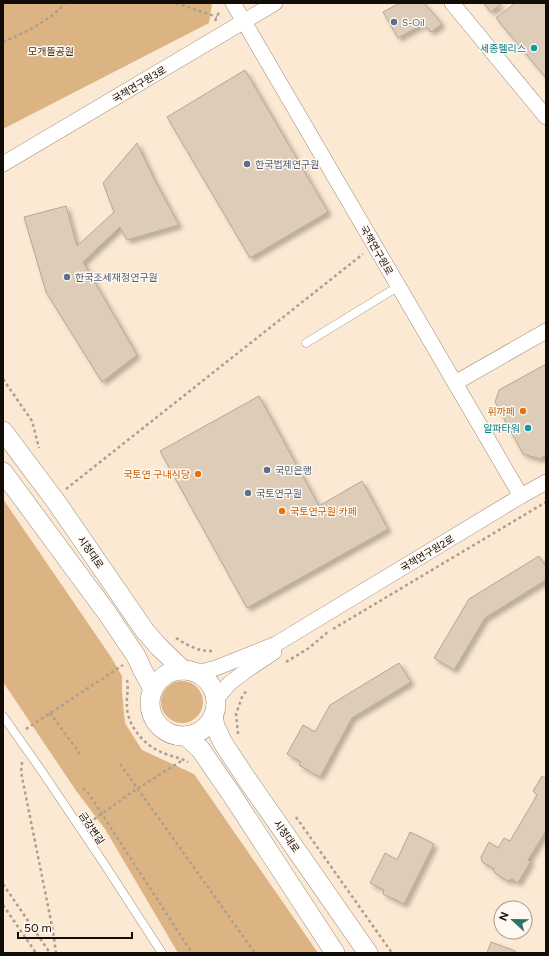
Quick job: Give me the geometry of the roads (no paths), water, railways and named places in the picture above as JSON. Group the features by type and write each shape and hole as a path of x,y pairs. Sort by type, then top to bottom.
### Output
{"street":[{"name":"국책연구원로","path":"233,3 521,496"},
{"name":"국책연구원3로","path":"3,164 275,3"},
{"path":"452,3 546,117"},
{"path":"455,382 546,331"},
{"name":"시청대로","path":"3,431 57,503 145,631 159,647 190,672"},
{"path":"3,472 107,613 136,656 153,689"},
{"name":"국책연구원2로","path":"308,625 546,482"},
{"path":"308,625 281,647 230,683 214,708 205,728 195,734 186,736 173,734 163,730 155,721 150,711 150,700 153,689 158,681 165,675 173,671 190,672 216,668 276,644 308,625"},
{"path":"190,672 204,677 211,686 215,696 214,708"},
{"name":"시청대로","path":"214,708 215,726 223,743 368,953"},
{"path":"186,736 201,750 232,795 335,953"}],"lane":[{"path":"306,343 399,286"},
{"name":"금강변길","path":"3,716 81,829 162,953"}],"place":[{"name":"S-Oil","path":"394,22"},
{"name":"세종펠리스","path":"534,48"},
{"name":"한국법제연구원","path":"247,164"},
{"name":"한국조세재정연구원","path":"67,277"},
{"name":"휘까페","path":"523,411"},
{"name":"알파타워","path":"528,428"},
{"name":"국민은행","path":"267,470"},
{"name":"국토연 구내식당","path":"198,474"},
{"name":"국토연구원","path":"248,493"},
{"name":"국토연구원 카페","path":"282,511"}],"park label":[{"name":"모개뜰공원","path":"51,51"}]}
